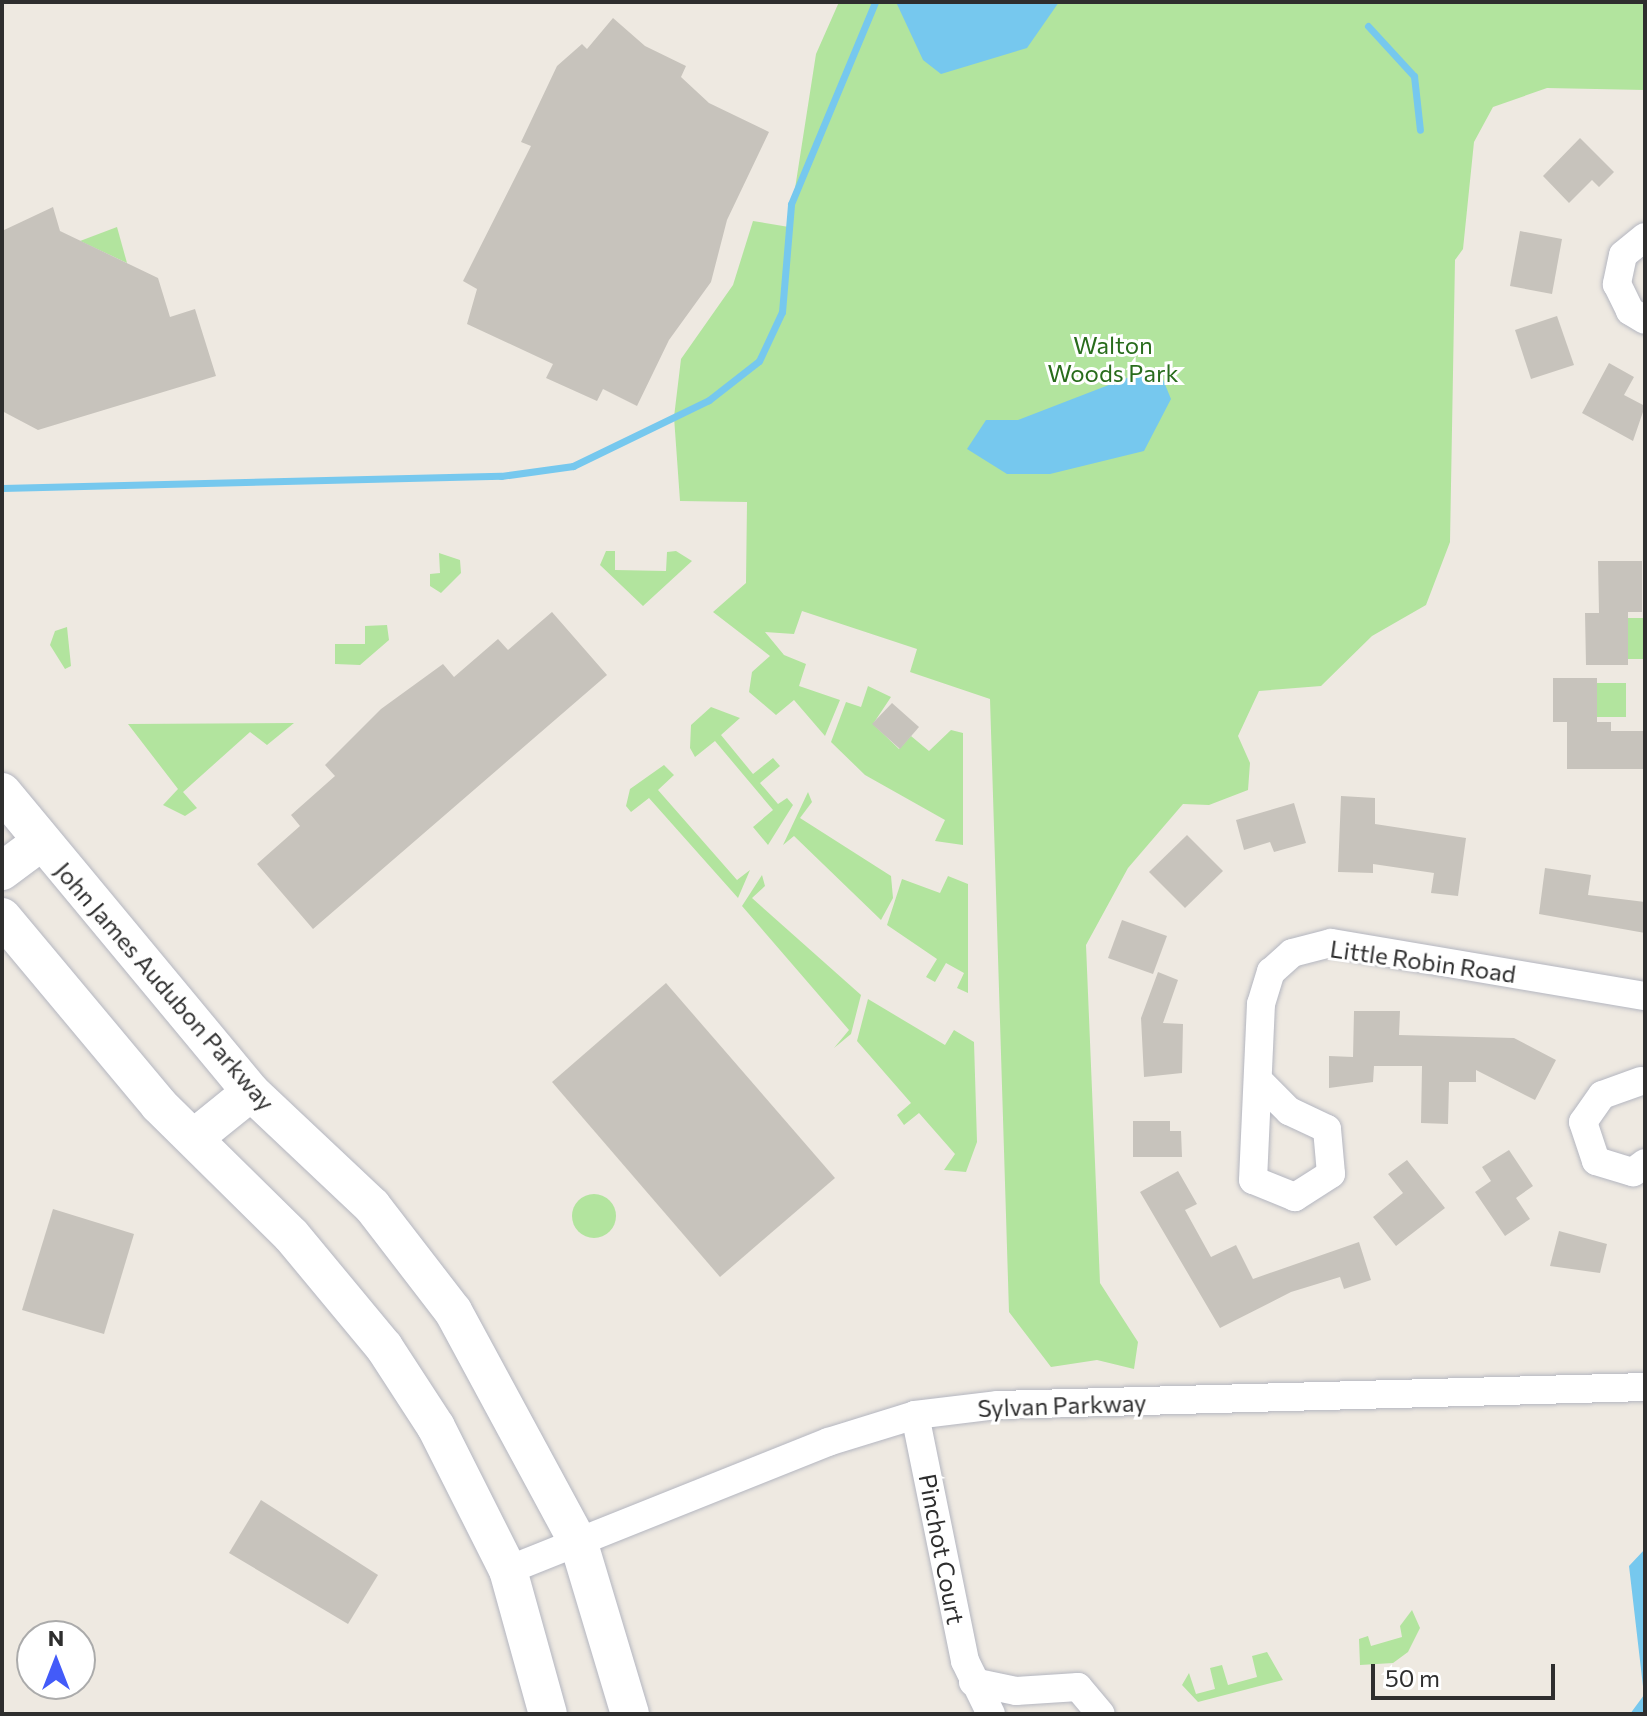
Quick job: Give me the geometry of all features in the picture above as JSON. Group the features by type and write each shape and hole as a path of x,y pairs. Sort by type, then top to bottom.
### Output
{"main road":[{"name":"John James Audubon Parkway","path":"2,792 251,1092 316,1148 421,1266 492,1378 579,1544 630,1714"},
{"path":"2,871 41,842"},
{"path":"2,917 194,1138 330,1277 384,1347 436,1427 508,1570 548,1714"},
{"path":"194,1138 251,1092"}],"street":[{"path":"1645,237 1623,255 1617,284 1630,311 1645,320"},
{"name":"Little Robin Road","path":"1261,1083 1261,1004 1271,972 1292,953 1331,943 1645,996"},
{"path":"1644,1076 1602,1095 1583,1122 1596,1161 1633,1172 1645,1163"},
{"name":"Sylvan Parkway","path":"508,1570 828,1442 915,1415 998,1405 1645,1387"},
{"name":"Pinchot Court","path":"915,1415 973,1682 991,1714"},
{"path":"973,1682 1016,1691 1078,1687 1101,1714"}],"green space":[{"name":"Walton Woods Park","path":"839,2 1645,2 1645,90 1547,88 1493,107 1474,142 1463,249 1455,260 1450,542 1426,605 1372,636 1321,686 1259,691 1238,736 1250,763 1248,790 1209,805 1183,804 1128,868 1086,945 1100,1283 1138,1342 1134,1369 1097,1360 1051,1367 1009,1312 990,699 910,672 917,649 802,611 794,634 765,632 784,655 806,664 799,686 840,700 825,736 794,700 776,715 749,692 752,672 770,656 713,612 746,583 747,502 680,501 674,417 681,359 733,285 753,221 789,227 816,54"},
{"path":"117,227 127,263 80,241"},
{"path":"606,551 615,551 615,570 666,571 667,552 676,551 692,561 643,606 600,565"},
{"path":"439,553 460,560 461,573 441,593 430,586 430,574 440,573"},
{"path":"1628,618 1645,618 1645,659 1628,659"},
{"path":"387,625 389,640 360,665 335,664 335,644 365,644 365,626"},
{"path":"67,627 71,666 65,669 50,645 55,631"},
{"path":"1597,683 1626,683 1626,717 1597,717"},
{"path":"868,686 891,697 873,724 899,749 911,736 929,751 951,730 963,733 963,845 935,841 945,820 865,775 831,742 846,702 861,707"},
{"path":"711,707 740,718 721,735 753,774 773,758 780,766 760,783 778,804 787,798 793,805 768,845 753,827 773,810 715,741 695,757 690,748 691,725"},
{"path":"294,723 267,745 250,732 183,792 197,808 185,816 163,805 178,789 128,724"},
{"path":"664,765 674,775 658,790 737,880 750,870 738,898 649,798 631,812 626,806 630,789"},
{"path":"808,792 812,802 800,818 891,876 893,898 881,920 794,836 783,845"},
{"path":"762,875 765,886 752,898 861,995 851,1034 834,1048 849,1030 742,906"},
{"path":"948,876 968,884 968,993 957,988 964,973 946,963 935,982 926,977 937,959 887,925 902,879 940,893"},
{"path":"868,999 945,1045 954,1030 974,1042 977,1142 966,1172 944,1170 955,1154 919,1113 904,1125 897,1115 911,1103 857,1041"},
{"path":"594,1194 609,1201 616,1216 609,1231 594,1238 579,1231 572,1216 579,1201"},
{"path":"1412,1610 1420,1628 1408,1652 1393,1663 1360,1665 1359,1639 1368,1636 1371,1646 1402,1637 1400,1626"},
{"path":"1267,1652 1283,1680 1198,1702 1182,1685 1189,1673 1196,1694 1215,1689 1210,1668 1222,1665 1228,1685 1257,1677 1252,1656"}],"water":[{"path":"896,2 1059,2 1027,48 941,74 923,60"},
{"path":"1145,371 1162,377 1171,399 1144,451 1050,474 1007,474 967,449 986,420 1018,420"},
{"path":"1645,1549 1645,1714 1630,1714 1644,1695 1629,1566"}],"building":[{"path":"613,18 645,46 686,66 681,77 709,103 769,132 727,220 711,282 669,340 637,406 603,389 597,401 546,378 553,364 467,324 477,289 463,281 531,146 521,142 557,66 582,44 587,49"},
{"path":"1580,138 1614,172 1599,187 1592,180 1569,203 1543,176"},
{"path":"53,207 60,231 158,278 170,317 195,309 216,376 38,430 2,411 2,231"},
{"path":"1520,231 1562,239 1552,294 1510,286"},
{"path":"1557,316 1574,365 1531,379 1515,330"},
{"path":"1609,363 1634,377 1624,395 1645,406 1633,441 1582,413"},
{"path":"1598,561 1642,561 1642,612 1628,612 1628,665 1586,665 1585,613 1599,613"},
{"path":"552,612 607,675 313,929 257,864 300,826 291,815 335,776 325,765 381,709 443,664 454,677 498,639 508,650"},
{"path":"1553,678 1597,678 1597,722 1611,722 1611,731 1645,731 1645,769 1567,769 1567,722 1553,722"},
{"path":"892,703 919,727 900,749 872,724"},
{"path":"1341,796 1375,798 1375,824 1466,838 1458,896 1431,893 1434,873 1373,864 1373,873 1338,872"},
{"path":"1294,803 1306,843 1274,852 1270,842 1244,850 1236,820"},
{"path":"1187,835 1223,871 1185,908 1149,872"},
{"path":"1545,868 1591,875 1588,895 1645,902 1645,933 1539,914"},
{"path":"1122,920 1167,936 1153,974 1108,958"},
{"path":"1158,972 1178,980 1163,1023 1183,1024 1182,1073 1144,1077 1141,1018"},
{"path":"666,983 835,1178 720,1277 552,1082"},
{"path":"1354,1011 1400,1011 1399,1035 1514,1038 1556,1060 1535,1100 1476,1070 1476,1082 1449,1082 1448,1124 1421,1123 1422,1066 1374,1066 1373,1082 1329,1088 1329,1056 1353,1057"},
{"path":"1133,1121 1170,1121 1170,1131 1181,1131 1182,1157 1133,1157"},
{"path":"1509,1150 1533,1186 1516,1198 1530,1219 1505,1236 1475,1192 1491,1181 1482,1167"},
{"path":"1407,1160 1445,1208 1396,1246 1373,1217 1403,1193 1388,1174"},
{"path":"1178,1171 1197,1204 1185,1210 1211,1257 1236,1245 1253,1279 1359,1242 1371,1280 1344,1289 1340,1277 1291,1292 1220,1328 1140,1192"},
{"path":"53,1209 134,1234 104,1334 22,1310"},
{"path":"1559,1231 1607,1244 1600,1273 1550,1266"},
{"path":"261,1500 378,1575 348,1624 229,1553"}],"waterway":[{"path":"2,488 501,476 573,466 709,400 759,361 782,312 791,204 875,2"},
{"path":"1368,26 1414,76 1420,130"}]}
